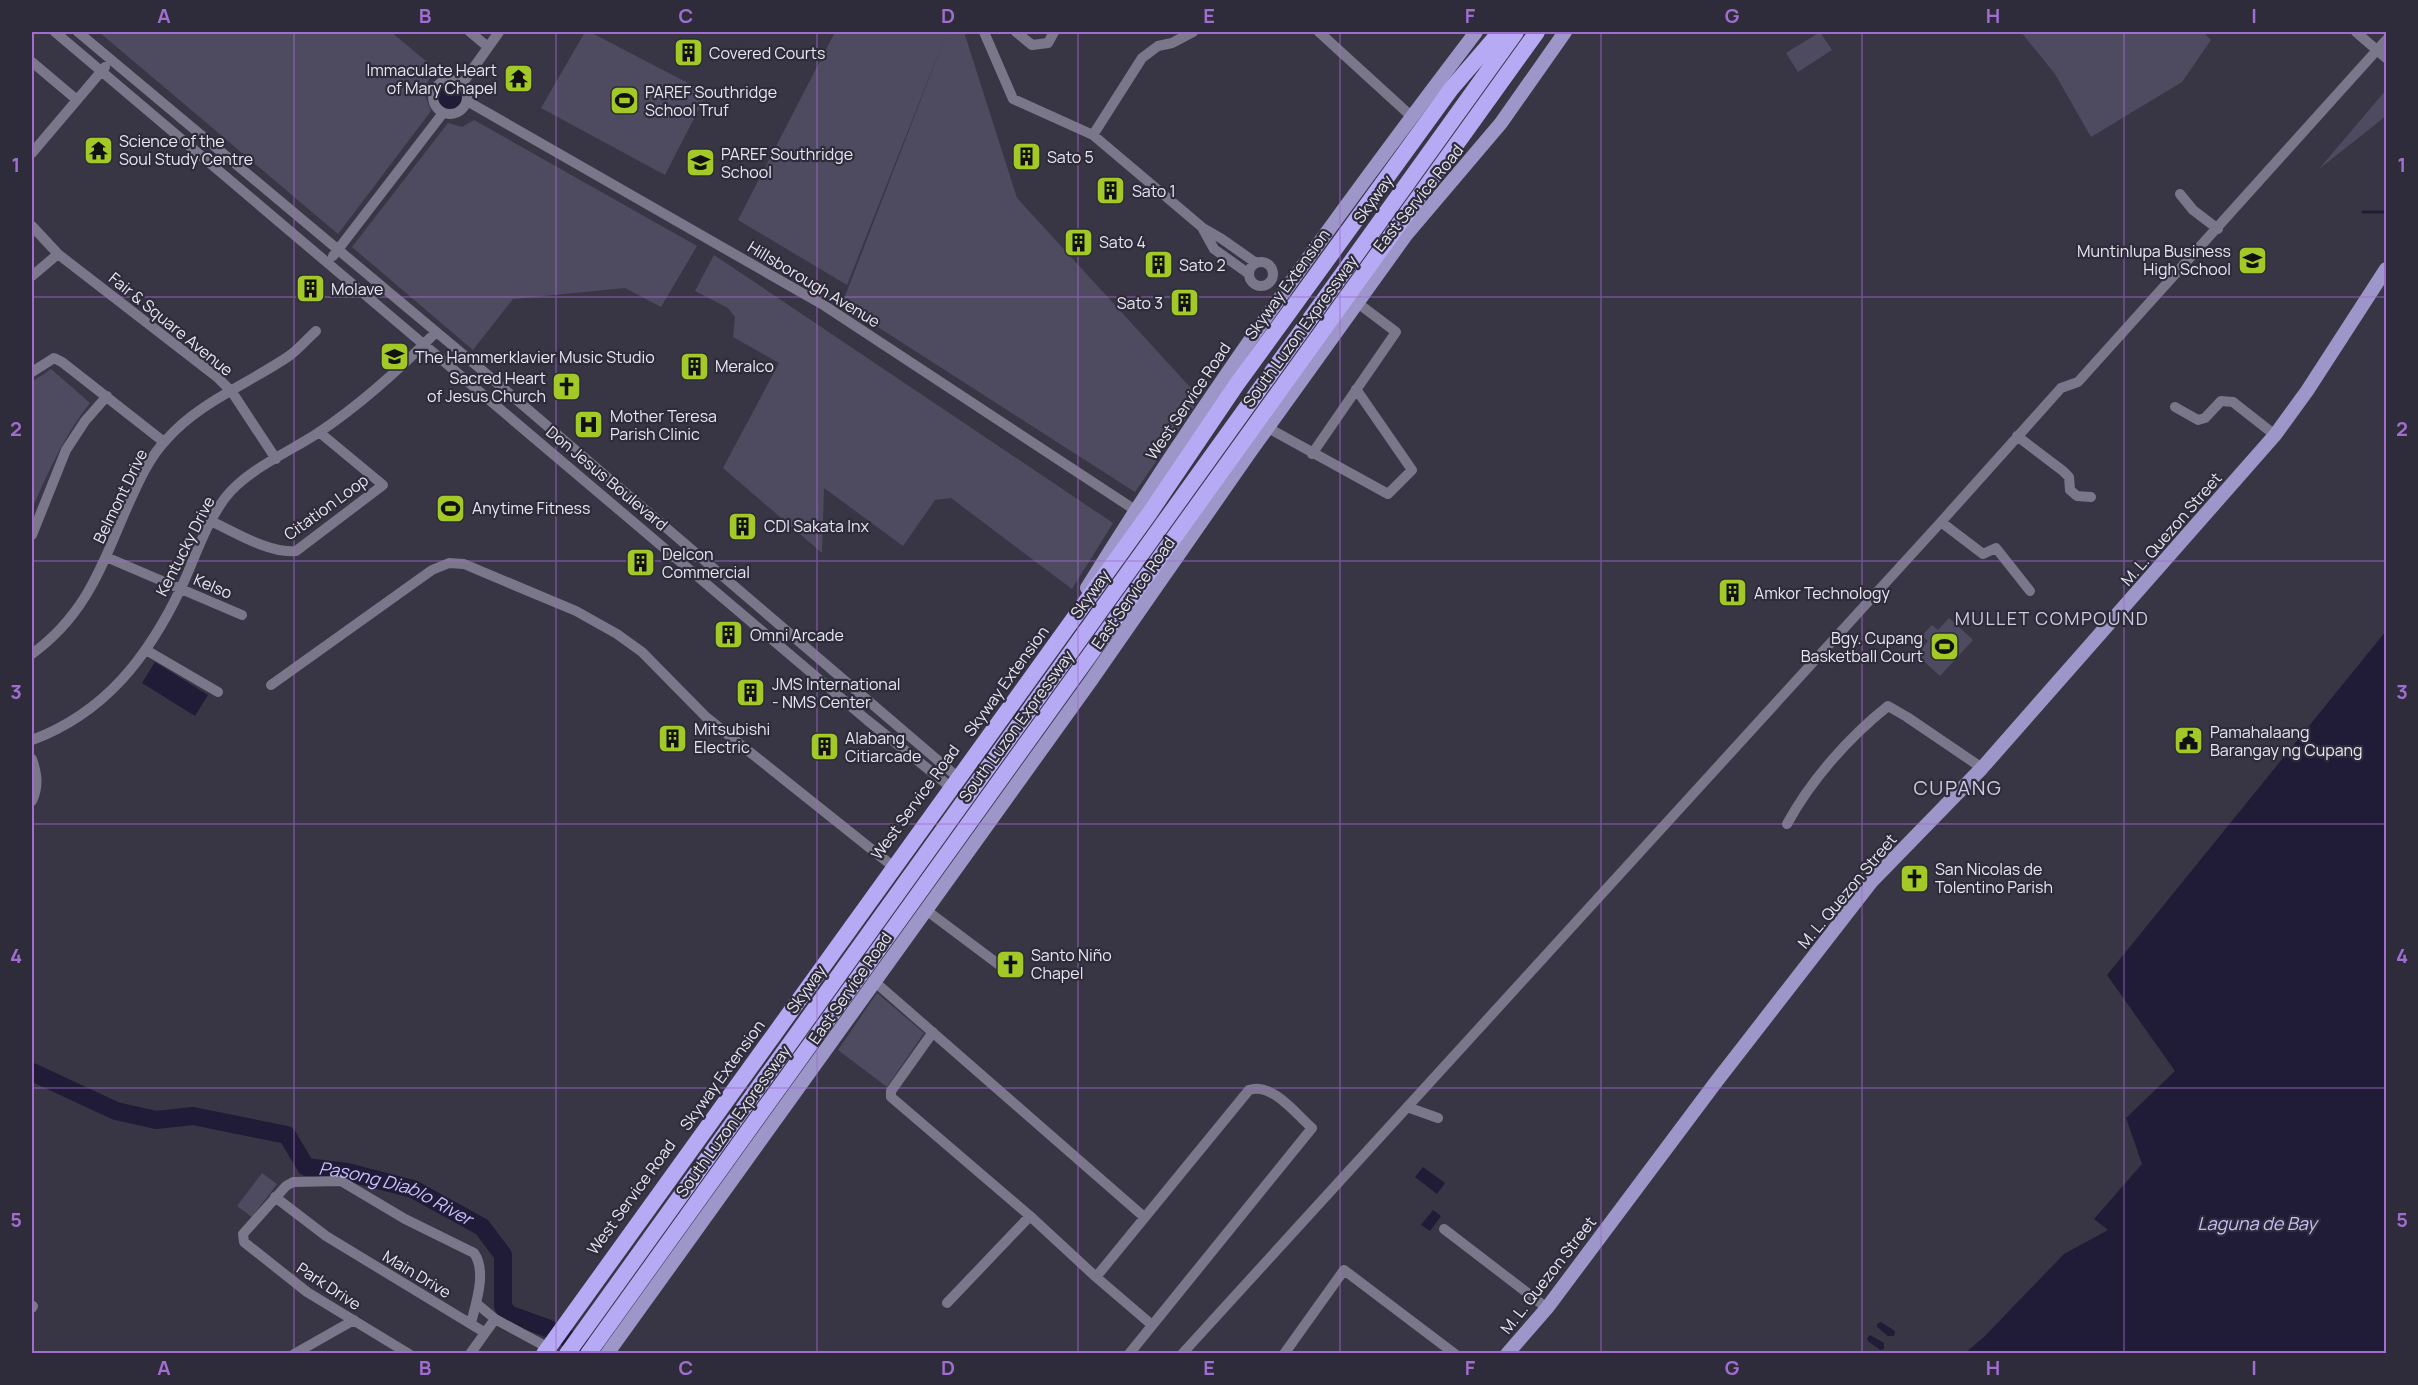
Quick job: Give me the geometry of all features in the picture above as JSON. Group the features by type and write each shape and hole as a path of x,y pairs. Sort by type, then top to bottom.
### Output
{"highway":[{"name":"Skyway Extension","path":"545,1348 1142,524 1244,375 1451,89 1500,32"},
{"name":"South Luzon Expressway","path":"569,1348 1505,32"},
{"name":"Skyway","path":"569,1348 1516,32"},
{"name":"Skyway","path":"569,1348 1525,32"},
{"name":"South Luzon Expressway","path":"600,1351 1537,32"},
{"path":"600,1351 1546,32"}],"main road":[{"name":"West Service Road","path":"545,1348 1077,605 1135,510 1196,417 1284,291 1411,116 1476,32"},
{"name":"East Service Road","path":"600,1351 875,982 1407,235 1501,123 1565,32"},
{"name":"M. L. Quezon Street","path":"1507,1353 1547,1308 1716,1082 1872,881 1982,768 2275,435 2307,392 2386,269"}],"street":[{"name":"Don Jesus Boulevard","path":"55,32 780,646 951,780"},
{"name":"Don Jesus Boulevard","path":"78,32 436,332 790,635 951,780"},
{"path":"470,32 488,47"},
{"path":"462,84 499,32"},
{"path":"984,32 1013,99 1093,135 1203,228 1256,263 1263,263 1271,268 1273,275 1270,281 1264,286 1257,286 1246,272 1214,249 1203,228"},
{"path":"1016,32 1032,45 1048,43 1054,32"},
{"path":"1093,135 1142,58 1158,46 1172,43 1193,32"},
{"path":"1318,32 1411,116"},
{"path":"2356,32 2386,58"},
{"path":"1182,1353 2061,388 2078,382 2386,40"},
{"path":"32,153 111,59"},
{"path":"32,62 77,100"},
{"path":"451,80 462,84 467,92 467,101 461,111 449,115 434,105 433,93 435,88 451,80"},
{"path":"146,109 156,98"},
{"name":"Hillsborough Avenue","path":"467,101 825,306 1135,510"},
{"path":"328,263 443,113"},
{"path":"2180,194 2193,210 2218,229"},
{"name":"Fair & Square Avenue","path":"32,226 58,254 217,377 232,392 276,459"},
{"path":"32,276 58,254"},
{"path":"1246,272 1256,263"},
{"path":"363,293 374,280"},
{"path":"1270,281 1284,291"},
{"path":"1312,454 1396,332 1359,304"},
{"name":"Belmont Drive","path":"32,654 71,619 106,557 148,465 164,442 192,415 291,354 316,331"},
{"name":"Kentucky Drive","path":"32,740 79,718 116,687 146,650 180,588 211,521 226,497 240,483 319,432 380,386 436,332"},
{"path":"32,372 54,358 62,362 164,442"},
{"path":"1268,428 1388,494 1412,470 1356,389"},
{"path":"32,535 66,450 85,421 107,396"},
{"path":"2175,407 2198,420 2205,418 2221,401 2233,402 2275,435"},
{"name":"Citation Loop","path":"211,521 272,549 285,552 296,551 383,484 319,432"},
{"path":"2017,436 2063,471 2069,477 2070,490 2077,496 2091,496"},
{"path":"1941,522 1981,553 1996,548 2030,591"},
{"name":"Kelso","path":"106,557 242,615"},
{"path":"271,685 432,570 449,563 464,564 576,611 617,634 642,652 706,717 891,864"},
{"path":"780,646 790,635"},
{"path":"146,650 218,692"},
{"path":"1787,824 1802,797 1865,724 1888,706 1982,768"},
{"path":"32,759 37,773 36,792 32,801"},
{"path":"926,910 1002,967"},
{"path":"875,982 1143,1216"},
{"path":"933,1032 891,1090 891,1097 1152,1324"},
{"path":"1096,1277 1143,1216 1249,1090 1256,1088 1270,1091 1312,1128 1129,1353"},
{"path":"1407,1107 1438,1118"},
{"path":"275,1197 293,1182 341,1181 405,1219 474,1253 479,1260 480,1273 471,1323"},
{"name":"Park Drive","path":"275,1197 243,1234 244,1242 307,1292 409,1353"},
{"name":"Main Drive","path":"275,1197 326,1236 484,1332"},
{"path":"947,1303 1030,1216"},
{"path":"1444,1229 1547,1308"},
{"path":"1284,1353 1344,1270 1455,1353"},
{"path":"476,1304 495,1319 545,1348"},
{"path":"470,1353 495,1319"},
{"path":"294,1353 354,1320"}],"shaded area":[{"path":"99,32 391,32 438,71 429,79 424,93 431,111 338,234"},
{"name":"PAREF Southridge School Truf","path":"585,32 590,32 707,93 665,175 541,108"},
{"path":"835,32 947,32 847,285 738,220"},
{"path":"947,32 964,32 1017,198 1200,398 1135,492 842,304"},
{"path":"1820,32 1832,50 1798,72 1786,53"},
{"path":"2021,32 2203,32 2211,40 2182,82 2091,137 2055,74"},
{"path":"2386,90 2386,116 2319,169"},
{"path":"474,120 697,246 661,307 625,288 513,299 473,350 352,247 448,123 462,127"},
{"path":"714,255 1113,523 1072,589 951,498 935,500 903,546 824,488 822,553 723,468 779,363 733,337 735,317 728,308 695,291"},
{"path":"51,369 90,403 65,440 32,509 32,382"},
{"name":"Bgy. Cupang Basketball Court","path":"1949,618 1973,640 1940,676 1916,654 1928,641 1922,636 1932,625 1938,630"},
{"path":"877,993 924,1033 887,1087 838,1050"},
{"path":"262,1173 277,1184 252,1217 237,1206"}],"water":[{"path":"450,84 459,88 463,97 459,106 450,110 441,106 437,97 441,88"},
{"name":"Laguna de Bay","path":"2386,631 2386,1353 1965,1353 1984,1337 2064,1254 2108,1230 2094,1219 2142,1164 2126,1118 2175,1071 2107,975"},
{"path":"155,662 208,695 195,716 142,683"},
{"path":"1423,1167 1445,1183 1437,1194 1415,1177"},
{"path":"1433,1210 1441,1216 1430,1231 1421,1225"},
{"path":"1881,1322 1895,1331 1894,1336 1888,1336 1877,1327 1877,1324"},
{"path":"1870,1335 1884,1343 1884,1349 1880,1350 1868,1341 1867,1338"}],"waterway":[{"path":"2363,212 2386,212"},
{"name":"Pasong Diablo River","path":"32,1072 116,1111 156,1120 193,1116 287,1135 306,1167 347,1172 413,1189 482,1227 503,1255 503,1306 508,1314 547,1328 599,1354"}],"place":[{"name":"Covered Courts","path":"688,53"},
{"name":"Immaculate Heart of Mary Chapel","path":"518,79"},
{"name":"PAREF Southridge School Truf","path":"624,101"},
{"name":"Science of the Soul Study Centre","path":"98,150"},
{"name":"Sato 5","path":"1026,157"},
{"name":"PAREF Southridge School","path":"700,163"},
{"name":"Sato 1","path":"1111,191"},
{"name":"Sato 4","path":"1078,242"},
{"name":"Muntinlupa Business High School","path":"2252,260"},
{"name":"Sato 2","path":"1158,265"},
{"name":"Molave","path":"310,289"},
{"name":"Sato 3","path":"1184,303"},
{"name":"The Hammerklavier Music Studio","path":"394,357"},
{"name":"Meralco","path":"694,366"},
{"name":"Sacred Heart of Jesus Church","path":"567,387"},
{"name":"Mother Teresa Parish Clinic","path":"589,425"},
{"name":"Anytime Fitness","path":"451,508"},
{"name":"CDI Sakata Inx","path":"743,526"},
{"name":"Delcon Commercial","path":"641,563"},
{"name":"Amkor Technology","path":"1733,593"},
{"name":"Omni Arcade","path":"729,635"},
{"name":"Bgy. Cupang Basketball Court","path":"1944,647"},
{"name":"JMS International - NMS Center","path":"751,693"},
{"name":"Mitsubishi Electric","path":"673,738"},
{"name":"Pamahalaang Barangay ng Cupang","path":"2189,741"},
{"name":"Alabang Citiarcade","path":"824,747"},
{"name":"San Nicolas de Tolentino Parish","path":"1914,878"},
{"name":"Santo Niño Chapel","path":"1010,964"}],"district":[{"name":"MULLET COMPOUND","path":"2052,619"},
{"name":"CUPANG","path":"1958,788"}]}
